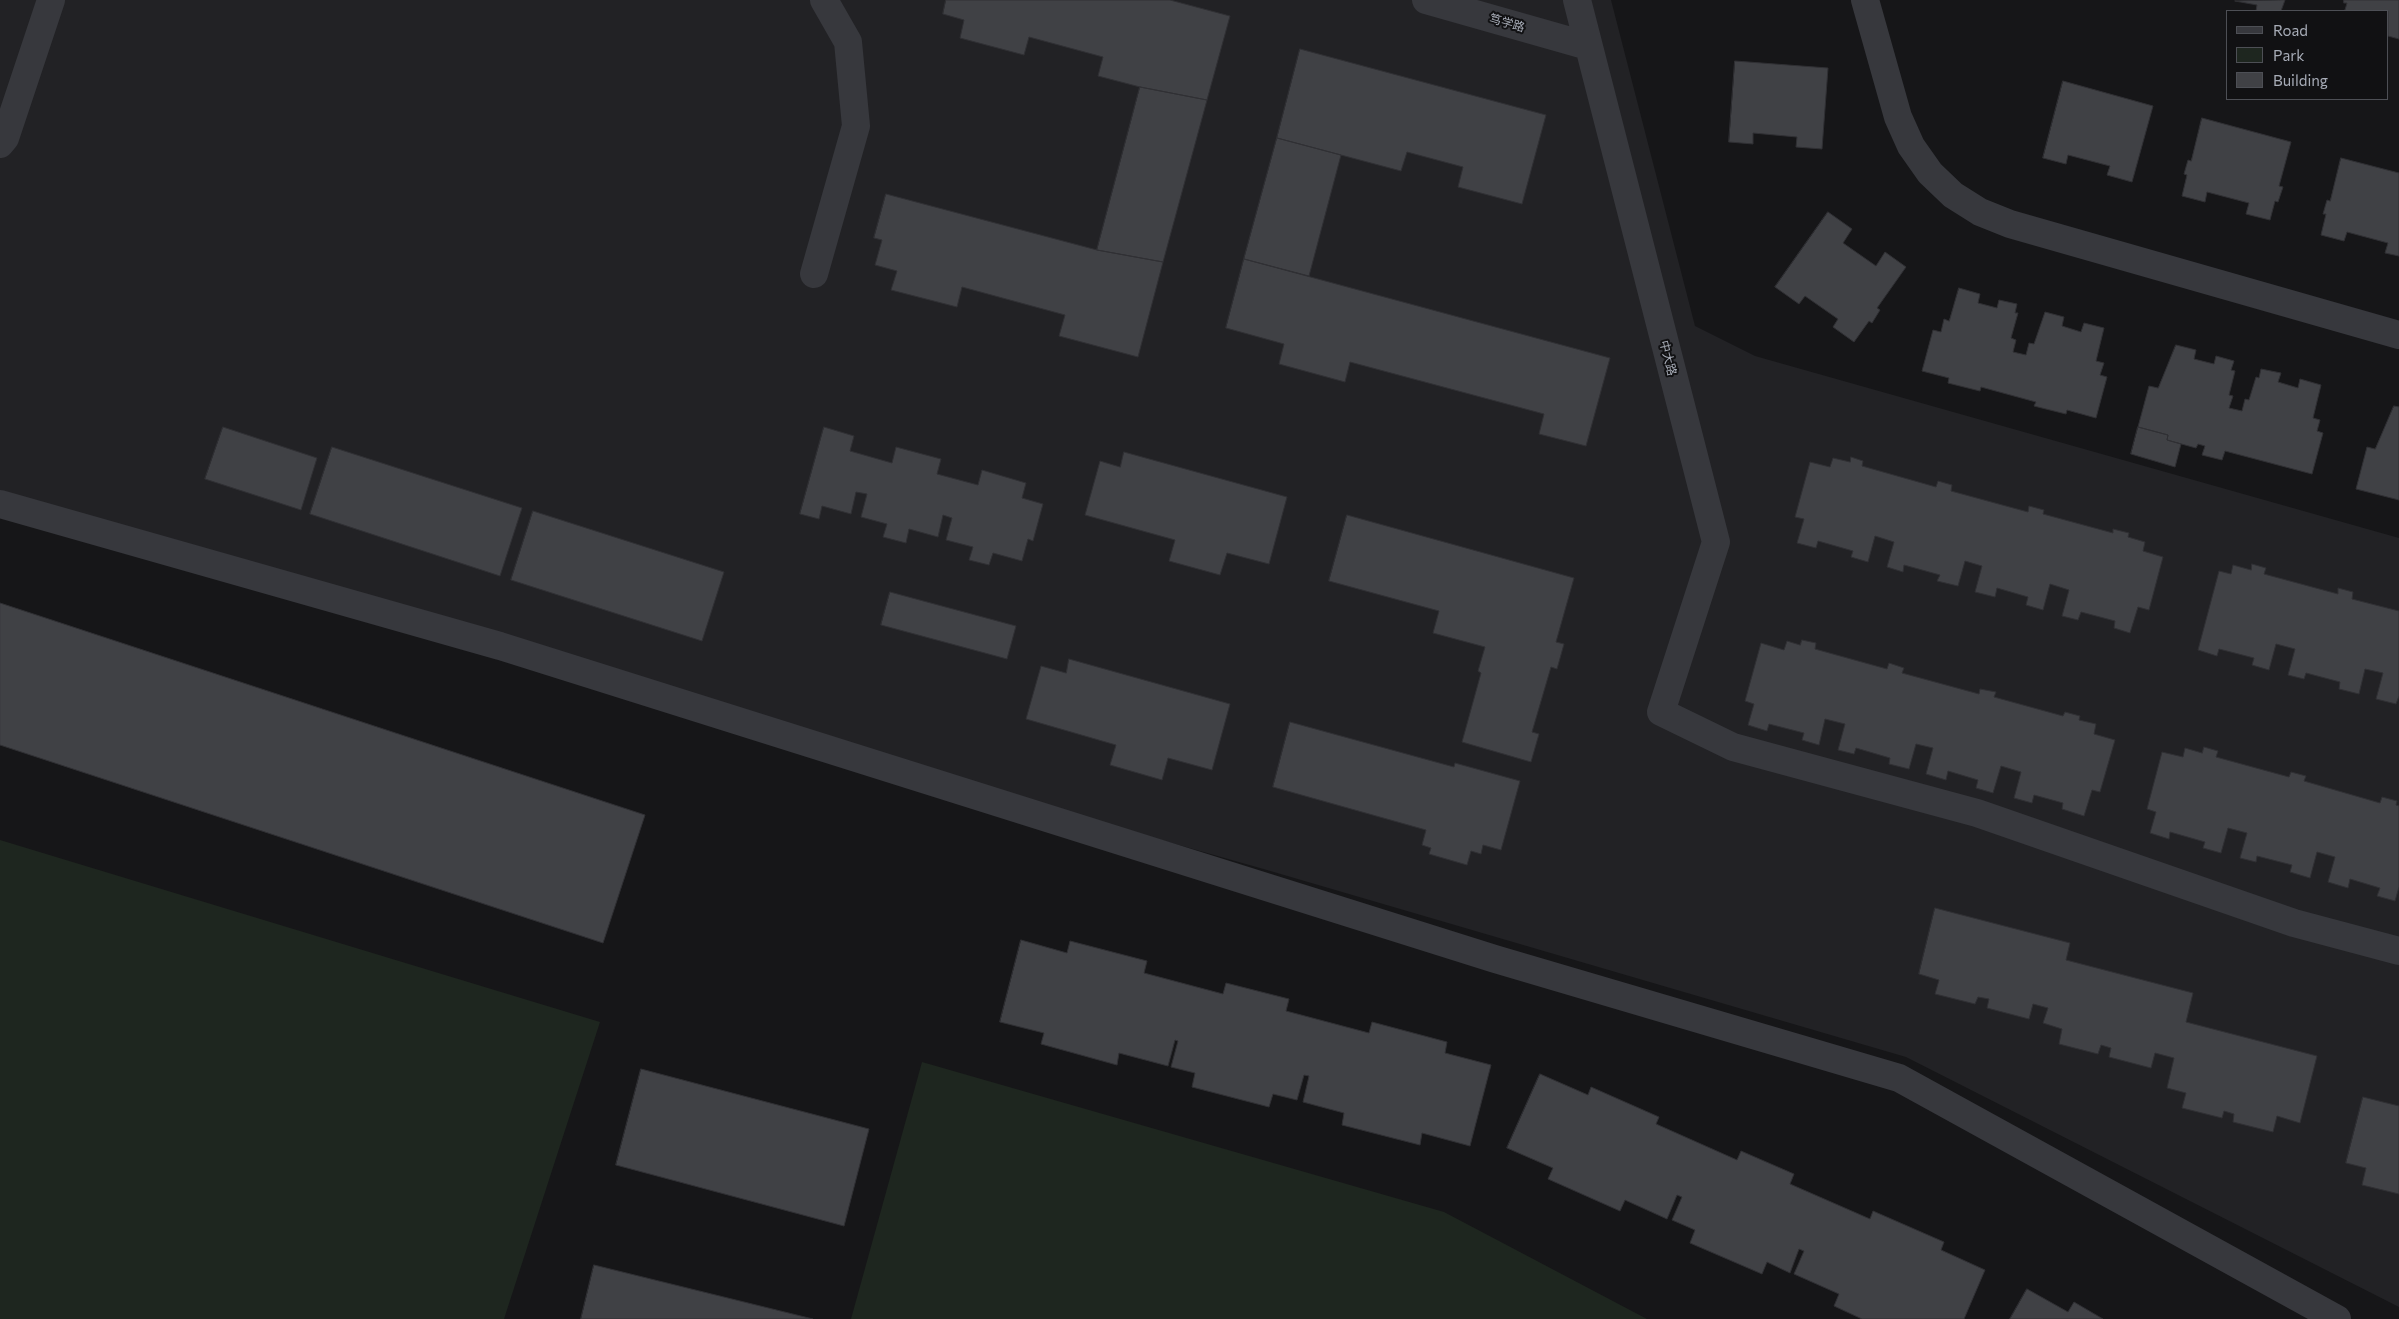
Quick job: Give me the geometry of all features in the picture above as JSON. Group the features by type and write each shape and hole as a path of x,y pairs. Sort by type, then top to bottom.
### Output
{"street":[{"path":"0,144 4,138 51,0"},
{"path":"814,274 856,126 848,42 824,0"},
{"name":"笃学路","path":"1426,0 1588,46"},
{"name":"中大路","path":"1577,0 1716,542 1661,712 1733,747 1977,813 2294,923 2399,951"},
{"path":"1865,0 1898,117 1911,146 1930,173 1953,195 1980,212 2010,224 2399,335"},
{"path":"0,504 500,646 1494,959 1899,1078 2337,1319"}],"shaded area":[{"path":"0,0 1611,0 1695,326 1755,356 2399,538 2399,1307 1906,1057 1267,870 724,716 0,516"}],"green space":[{"path":"0,840 600,1022 504,1319 0,1319"},
{"path":"922,1062 1444,1212 1647,1319 851,1319"}],"building":[{"path":"946,0 1170,0 1230,16 1207,100 1140,87 1098,76 1103,57 1029,37 1024,55 960,38 964,20 943,14"},
{"path":"2285,0 2281,10 2256,10 2257,5 2235,1"},
{"path":"2344,0 2399,0 2399,39 2389,36 2389,10 2345,10 2347,3 2344,3"},
{"path":"1300,49 1546,115 1522,204 1458,187 1463,167 1407,152 1401,171 1277,138"},
{"path":"1735,61 1828,68 1822,149 1796,147 1797,137 1753,133 1753,144 1729,142"},
{"path":"2063,81 2153,106 2132,182 2107,175 2110,166 2068,155 2066,164 2043,158"},
{"path":"1140,87 1207,100 1163,262 1097,250"},
{"path":"2202,118 2291,142 2279,186 2283,187 2278,202 2275,201 2270,220 2246,214 2249,203 2207,192 2205,202 2182,196 2187,175 2184,174 2188,160 2191,161"},
{"path":"1277,138 1341,155 1309,276 1244,259"},
{"path":"2341,158 2399,173 2399,256 2385,253 2388,243 2347,232 2344,241 2321,235 2326,214 2323,214 2327,200 2330,201"},
{"path":"886,194 1097,250 1163,262 1138,357 1059,336 1065,315 962,287 957,307 891,290 897,271 875,265 882,240 874,238"},
{"path":"1828,212 1852,229 1843,243 1876,266 1885,252 1906,267 1877,308 1880,310 1872,323 1869,321 1854,342 1833,327 1838,319 1805,296 1799,304 1775,287"},
{"path":"1244,259 1610,358 1586,446 1539,434 1544,414 1350,362 1345,382 1279,364 1284,344 1226,328"},
{"path":"1959,288 1980,294 1978,303 1997,308 1999,300 2017,304 2015,313 2018,313 2011,338 2016,340 2013,352 2026,355 2029,343 2034,344 2045,312 2064,317 2062,326 2081,332 2084,323 2104,328 2096,361 2104,363 2100,375 2107,377 2096,418 2067,410 2066,414 2034,406 2036,402 1981,387 1980,391 1948,383 1949,378 1922,371 1933,330 1941,332 1944,319 1949,321"},
{"path":"2176,345 2196,350 2194,359 2214,364 2216,356 2234,361 2231,370 2235,371 2229,395 2233,396 2229,408 2242,411 2245,399 2249,400 2256,377 2259,378 2261,369 2281,373 2278,382 2298,388 2300,379 2321,385 2313,418 2320,420 2317,431 2323,433 2312,474 2225,451 2222,460 2202,455 2205,446 2198,444 2196,448 2167,440 2168,435 2138,427 2149,386 2158,388"},
{"path":"2394,406 2399,407 2399,500 2356,489 2367,447 2375,449"},
{"path":"223,427 317,458 301,510 205,479"},
{"path":"824,427 854,436 850,451 892,463 896,447 941,459 937,474 978,485 982,470 1026,483 1022,498 1043,504 1033,541 1028,539 1022,561 993,553 989,565 969,560 973,547 946,540 952,518 943,515 938,537 909,529 906,543 883,537 887,524 861,517 867,494 856,492 851,514 822,506 819,519 800,514"},
{"path":"2138,427 2168,435 2167,440 2181,444 2175,467 2131,454"},
{"path":"332,447 522,508 500,576 310,514"},
{"path":"1124,452 1287,497 1269,564 1227,553 1220,575 1169,561 1175,540 1085,515 1100,461 1120,467"},
{"path":"1851,457 1863,461 1862,466 1936,487 1938,481 1952,485 1951,491 2028,512 2029,506 2044,510 2043,514 2113,533 2113,529 2129,533 2128,537 2145,542 2143,551 2163,557 2149,610 2138,607 2130,633 2114,628 2115,621 2081,612 2078,620 2062,616 2069,590 2050,584 2043,610 2026,605 2028,597 1997,588 1995,597 1975,592 1982,566 1965,561 1958,586 1937,581 1940,575 1904,565 1903,572 1887,567 1894,542 1875,536 1868,562 1851,557 1853,551 1818,541 1816,548 1797,543 1804,519 1795,517 1810,462 1830,467 1833,458 1850,462"},
{"path":"533,511 724,572 702,641 511,580"},
{"path":"1347,515 1574,578 1556,642 1564,644 1557,669 1551,667 1532,732 1539,734 1531,762 1462,742 1481,673 1478,671 1485,647 1433,633 1439,611 1329,581"},
{"path":"2252,564 2266,568 2264,574 2338,594 2338,588 2353,592 2352,599 2399,611 2399,696 2396,704 2376,699 2383,673 2365,669 2359,694 2339,689 2340,682 2306,673 2304,679 2288,675 2295,649 2276,644 2269,670 2252,665 2254,658 2219,649 2217,656 2198,650 2219,571 2231,574 2233,565 2251,570"},
{"path":"890,592 1016,626 1007,659 881,625"},
{"path":"0,603 645,815 603,943 0,745"},
{"path":"1802,640 1816,643 1815,649 1887,669 1889,663 1904,668 1902,673 1979,694 1980,689 1996,692 1994,697 2063,716 2065,712 2080,716 2079,720 2096,724 2094,734 2115,740 2100,792 2092,790 2084,816 2062,809 2063,803 2034,795 2032,803 2014,798 2021,772 2001,766 1993,793 1976,788 1978,780 1948,771 1946,780 1926,774 1933,748 1916,744 1909,769 1889,764 1890,758 1856,748 1854,754 1838,750 1845,724 1825,719 1819,745 1802,740 1804,733 1769,724 1767,731 1748,725 1754,704 1745,701 1761,643 1784,650 1787,641 1800,645"},
{"path":"1069,659 1230,704 1212,770 1168,758 1162,780 1110,765 1116,745 1026,719 1041,666 1066,673"},
{"path":"1290,722 1454,767 1455,763 1520,781 1501,850 1483,845 1481,854 1471,851 1467,865 1429,854 1431,848 1422,845 1426,830 1273,787"},
{"path":"2204,747 2218,751 2216,757 2289,777 2291,772 2306,776 2304,781 2380,803 2382,797 2397,801 2396,805 2399,806 2399,887 2395,901 2377,896 2380,888 2350,879 2348,888 2328,882 2335,857 2317,852 2310,878 2290,872 2292,865 2257,856 2256,862 2240,858 2247,833 2228,828 2221,853 2203,848 2205,842 2170,832 2169,839 2150,833 2156,812 2147,809 2162,752 2183,757 2185,748 2202,753"},
{"path":"1935,908 2070,943 2066,960 2193,993 2186,1022 2317,1056 2300,1123 2277,1116 2273,1132 2233,1122 2234,1114 2224,1111 2222,1118 2182,1108 2186,1093 2167,1088 2174,1058 2155,1053 2151,1068 2109,1057 2111,1048 2101,1045 2098,1054 2059,1044 2062,1029 2043,1023 2048,1008 2033,1004 2029,1019 1987,1008 1989,999 1978,997 1975,1004 1935,994 1939,980 1919,974"},
{"path":"1021,940 1067,953 1070,941 1147,961 1144,973 1223,994 1226,983 1289,999 1286,1011 1369,1033 1372,1022 1447,1042 1445,1053 1491,1065 1470,1146 1422,1133 1420,1145 1342,1125 1344,1113 1303,1102 1309,1076 1304,1075 1297,1100 1273,1094 1269,1107 1192,1087 1195,1073 1171,1067 1178,1041 1175,1040 1168,1066 1119,1053 1117,1065 1041,1044 1044,1033 1000,1022"},
{"path":"641,1069 869,1129 844,1226 616,1165"},
{"path":"1540,1074 1588,1095 1591,1087 1659,1117 1656,1124 1737,1160 1741,1151 1794,1174 1790,1184 1870,1219 1873,1211 1944,1242 1941,1250 1985,1270 1964,1319 1862,1319 1834,1306 1839,1294 1794,1274 1804,1251 1799,1249 1790,1273 1767,1262 1762,1274 1690,1243 1695,1230 1672,1220 1682,1197 1677,1195 1667,1219 1625,1200 1620,1211 1548,1179 1553,1168 1507,1148"},
{"path":"2363,1097 2399,1106 2399,1194 2362,1185 2366,1168 2346,1163"},
{"path":"594,1265 813,1319 581,1319"},
{"path":"2027,1289 2068,1312 2074,1302 2103,1319 2010,1319"}]}
